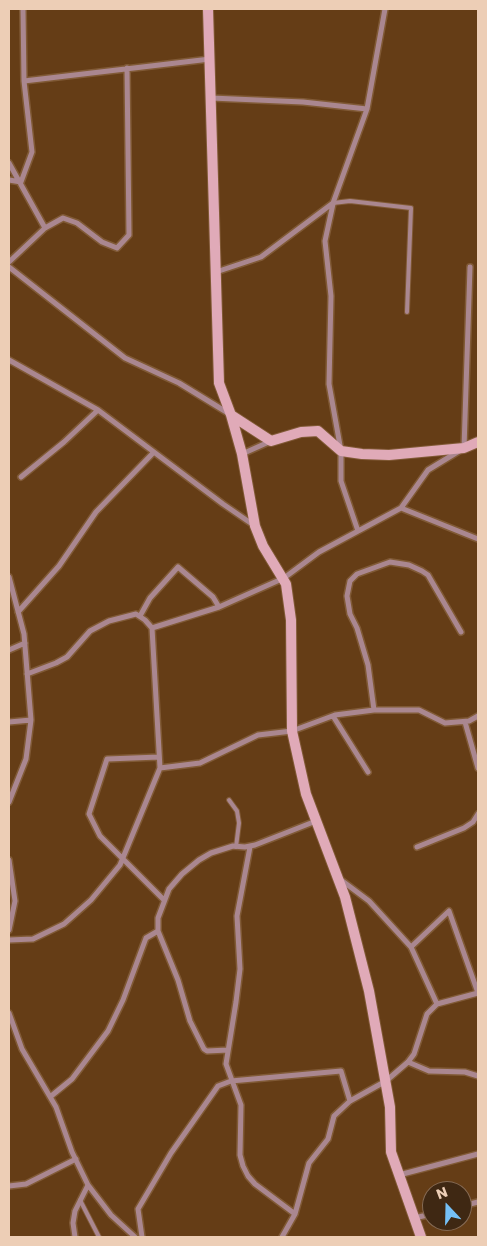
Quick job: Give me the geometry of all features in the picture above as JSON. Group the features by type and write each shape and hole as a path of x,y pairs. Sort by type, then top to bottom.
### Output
{"street":[{"path":"20,182 32,152 24,81 23,9"},
{"path":"208,9 220,383 232,415 242,454 255,526 263,546 284,578 291,620 292,731 306,794 345,897 369,991 390,1107 391,1152 421,1237"},
{"path":"358,531 341,481 341,451 329,384 331,296 325,242 333,203 367,109 385,9"},
{"path":"24,81 210,58"},
{"path":"9,262 45,228 63,218 77,223 102,242 117,248 129,235 127,68"},
{"path":"210,98 303,102 367,109"},
{"path":"9,163 45,228"},
{"path":"9,180 20,182"},
{"path":"216,272 261,257 333,203"},
{"path":"9,267 124,358 179,383 271,441"},
{"path":"464,448 470,267"},
{"path":"9,360 98,410 255,526"},
{"path":"21,477 64,442 98,410"},
{"path":"242,454 271,441 301,432 318,431 341,451 362,454 389,455 464,448"},
{"path":"152,628 219,607 284,578 320,552 401,508 428,470 464,448 478,442"},
{"path":"18,612 59,566 96,512 154,452"},
{"path":"401,508 478,539"},
{"path":"374,710 368,664 357,628 350,614 347,596 350,581 357,574 390,562 416,568 428,576 461,632"},
{"path":"140,616 150,598 178,567 213,597 219,607"},
{"path":"9,578 25,643 31,720 26,759 9,802"},
{"path":"9,940 33,939 64,924 91,900 120,865 160,768 152,628 140,616 136,614 109,621 90,631 67,657 27,674"},
{"path":"9,650 25,643"},
{"path":"160,768 200,763 258,735 292,731 333,716 374,710 419,710 445,724 465,722 478,716"},
{"path":"333,716 368,772"},
{"path":"9,722 31,720"},
{"path":"465,722 478,768"},
{"path":"159,757 107,759 89,814 100,836 164,900"},
{"path":"417,847 464,828 473,822 478,814"},
{"path":"228,1050 207,1050 200,1044 190,1021 178,980 158,931 158,918 168,889 199,860 222,849 250,847 316,821"},
{"path":"250,847 237,916 240,969 226,1064 241,1104 240,1155 243,1166 255,1184 295,1214"},
{"path":"9,860 15,901 9,930"},
{"path":"338,878 369,901 410,947 437,1004"},
{"path":"282,1237 295,1214 308,1163 328,1139 334,1116 350,1101 386,1081 408,1062 414,1054 427,1014 437,1004 478,993 449,911 410,947"},
{"path":"50,1097 72,1079 108,1030 123,1000 146,938 158,931"},
{"path":"9,1013 22,1049 56,1107 88,1185 110,1214 135,1237"},
{"path":"408,1062 429,1071 465,1072 478,1076"},
{"path":"142,1237 138,1209 171,1153 218,1086 231,1081 341,1071 350,1101"},
{"path":"399,1175 478,1154"},
{"path":"9,1186 26,1184 76,1159"},
{"path":"75,1237 73,1223 75,1211 88,1185"},
{"path":"414,1218 422,1216"}],"lane":[{"path":"333,203 350,200 411,208 407,312"},
{"path":"229,800 237,811 239,823 236,847"},
{"path":"80,1200 99,1237"}]}
